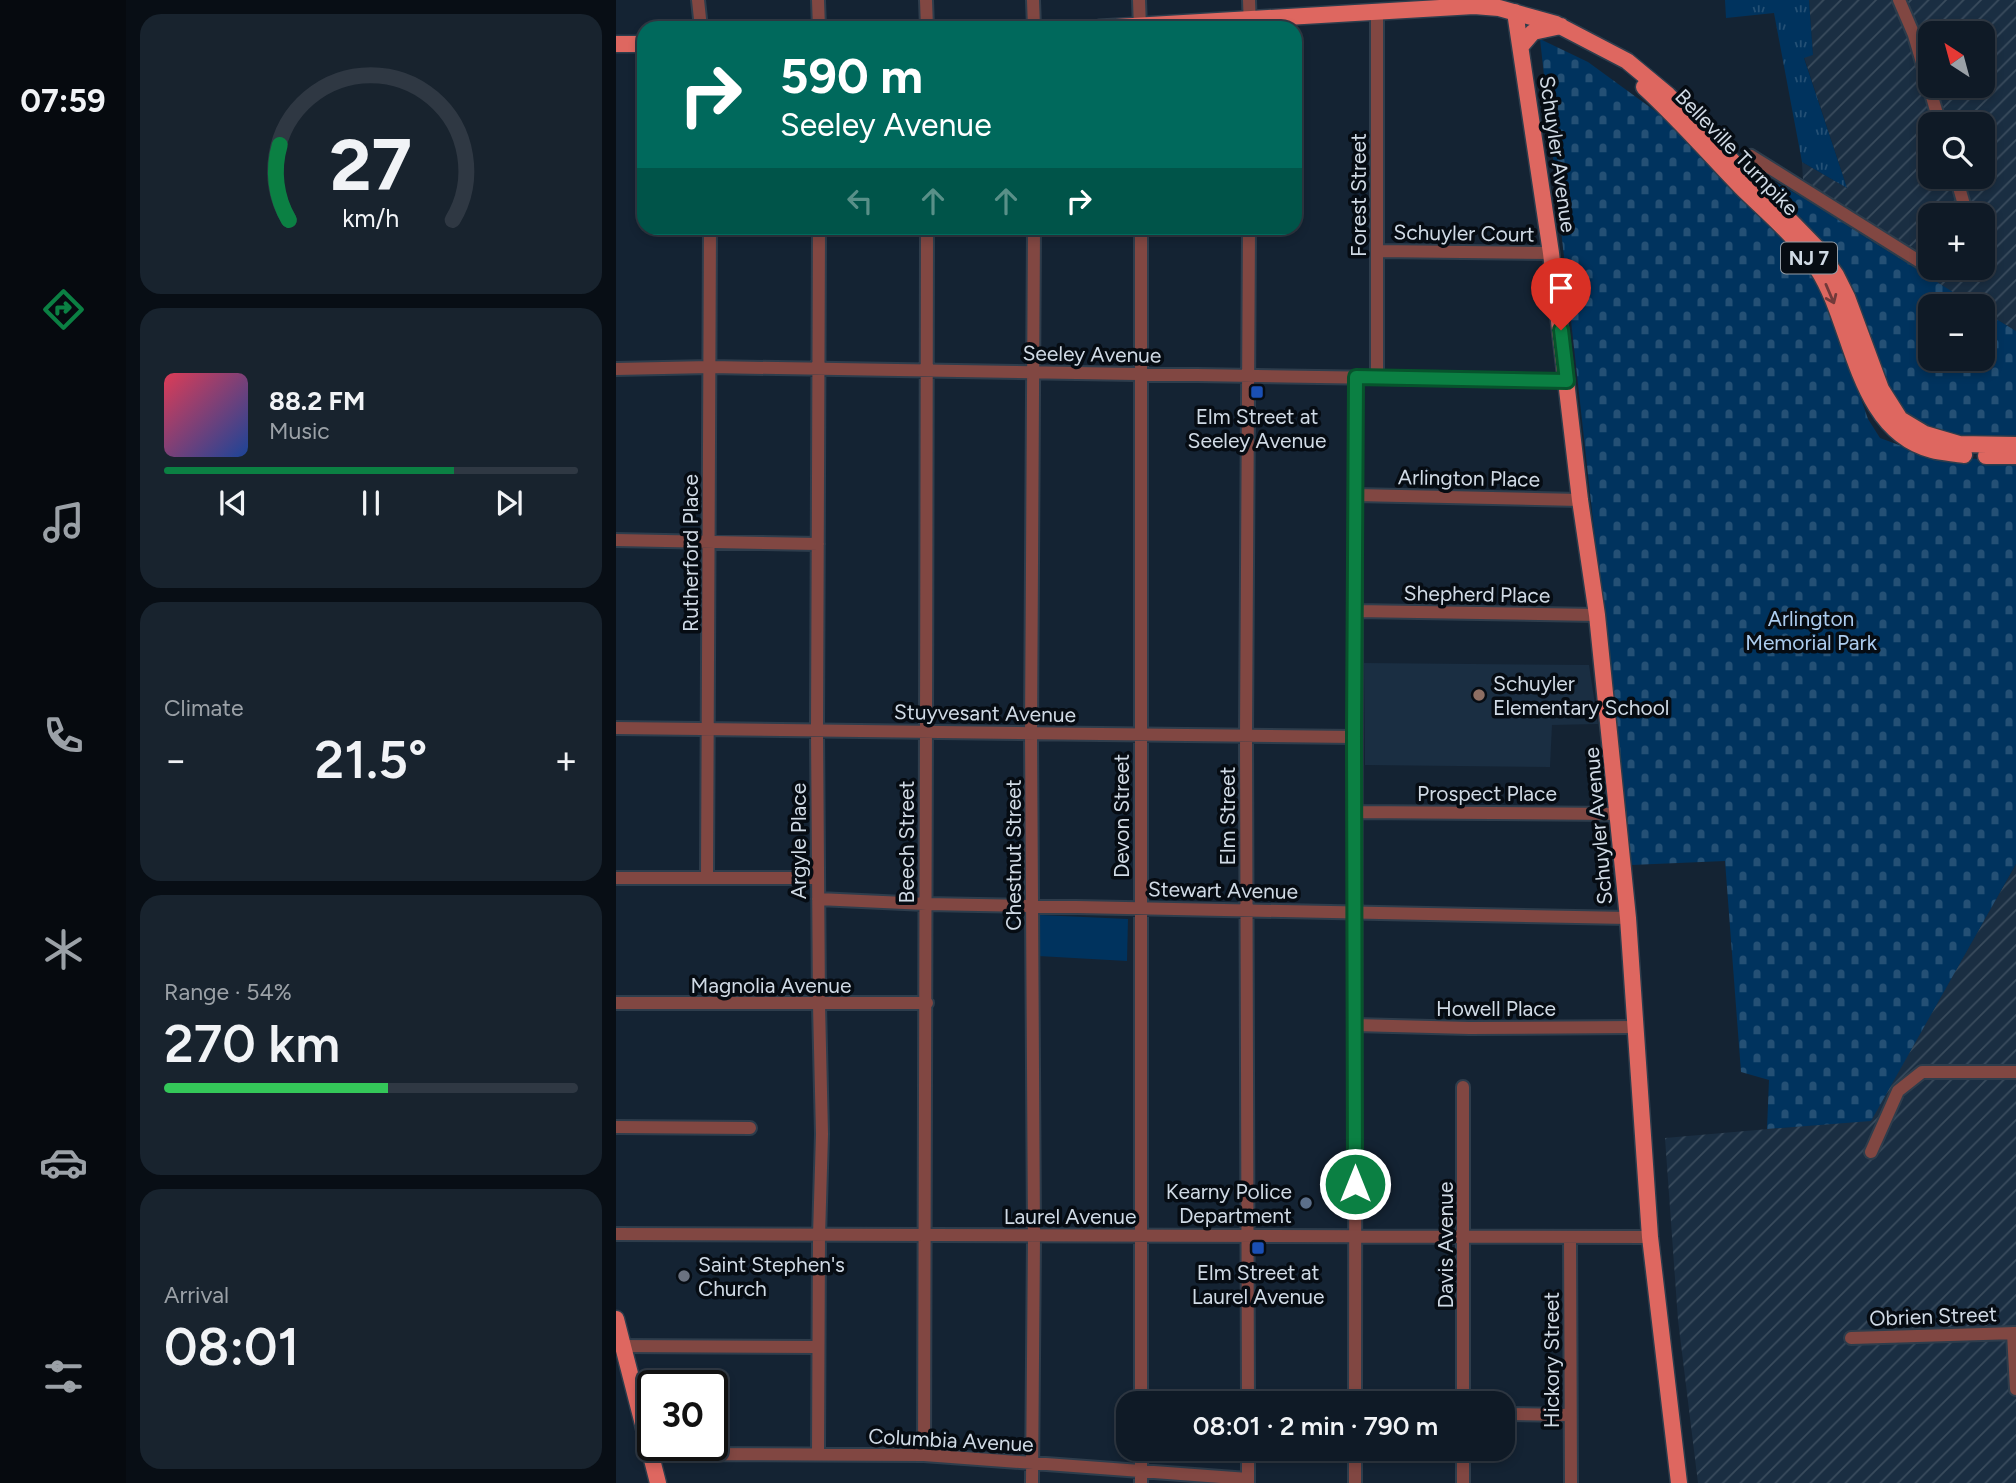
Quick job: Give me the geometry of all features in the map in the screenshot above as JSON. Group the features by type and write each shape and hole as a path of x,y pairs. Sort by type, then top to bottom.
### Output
{"main road":[{"name":"Belleville Turnpike","path":"1263,21 1357,7 1377,13 1515,6 1561,26 1619,57 1648,77 1817,248 1847,297 1881,389 1899,419 1925,434 1959,444 2016,445"},
{"name":"Schuyler Avenue","path":"1515,6 1551,253 1580,500 1597,615 1628,918 1650,1237 1679,1483"},
{"path":"1521,46 1533,32 1561,26"},
{"name":"Belleville Turnpike","path":"1579,35 1651,94 1781,226 1816,267 1828,288 1873,401 1896,430 1931,450 1970,456 2016,456"},
{"path":"616,44 637,44"},
{"path":"616,1319 619,1346 637,1406"},
{"path":"653,1461 659,1483"}],"street":[{"path":"698,0 700,21"},
{"path":"818,0 819,21"},
{"path":"926,0 927,21"},
{"path":"1033,0 1034,21"},
{"path":"1139,0 1140,21"},
{"path":"1249,0 1250,21"},
{"path":"1899,0 1914,35 1936,112"},
{"name":"Forest Street","path":"1377,13 1377,377"},
{"name":"Belleville Turnpike","path":"1738,167 1751,156 1918,260"},
{"name":"Rutherford Place","path":"707,878 710,235"},
{"name":"Argyle Place","path":"818,1454 822,1134 818,1005 817,730 819,235"},
{"name":"Beech Street","path":"924,1455 927,235"},
{"name":"Chestnut Street","path":"1032,1483 1034,1236 1031,732 1034,235"},
{"name":"Devon Street","path":"1141,235 1141,1391"},
{"name":"Elm Street","path":"1248,1391 1246,736 1249,235"},
{"name":"Schuyler Court","path":"1377,251 1551,253"},
{"name":"Seeley Avenue","path":"616,369 710,367 1567,381"},
{"path":"1355,1391 1356,377"},
{"name":"Arlington Place","path":"1356,495 1580,500"},
{"path":"616,540 818,544"},
{"name":"Shepherd Place","path":"1356,611 1597,615"},
{"name":"Stuyvesant Avenue","path":"616,728 1354,737"},
{"name":"Prospect Place","path":"1355,812 1619,814"},
{"path":"616,878 818,878"},
{"name":"Stewart Avenue","path":"818,899 926,904 1628,918"},
{"name":"Magnolia Avenue","path":"616,1003 927,1003"},
{"name":"Howell Place","path":"1355,1025 1469,1028 1636,1027"},
{"path":"1871,1152 1898,1091 1922,1072 2016,1072"},
{"name":"Davis Avenue","path":"1463,1087 1463,1391"},
{"path":"616,1127 750,1128"},
{"name":"Laurel Avenue","path":"616,1234 1650,1237"},
{"name":"Hickory Street","path":"1570,1237 1571,1483"},
{"path":"2014,1333 2016,1389"},
{"name":"Obrien Street","path":"1851,1338 2014,1333"},
{"path":"619,1346 818,1347"},
{"path":"1515,1414 1570,1415"},
{"name":"Columbia Avenue","path":"728,1455 924,1455 1032,1464 1141,1478 1248,1481"},
{"path":"1248,1461 1248,1481"},
{"path":"1354,1461 1354,1483"},
{"path":"1463,1461 1463,1483"}],"shaded area":[{"path":"1809,0 2016,0 2016,331 1995,318 1995,294 1955,294 1931,280 1995,280 1995,203 1918,203 1918,272 1804,198 1802,162 1847,188 1804,57 1813,55"},
{"name":"Schuyler Elementary School","path":"1364,663 1589,665 1598,724 1552,725 1550,767 1365,765"},
{"path":"2016,864 2016,1483 1698,1483 1678,1320 1665,1138 1871,1120"}],"green space":[{"path":"1725,0 1809,0 1813,55 1804,58 1847,188 1802,162 1774,13 1726,18"},
{"name":"Arlington Memorial Park","path":"1540,39 1588,62 1684,132 1810,268 1823,289 1868,419 1880,438 1926,455 2016,462 2016,864 1871,1121 1767,1129 1769,1080 1741,1072 1725,861 1631,865"},
{"path":"1771,180 1804,198 1918,270 1918,280 1934,280 1956,294 1918,294 1918,371 1995,371 1995,318 2016,331 2016,440 1944,435 1907,418 1764,186"},
{"path":"1040,915 1128,919 1127,961 1038,956"}],"place":[{"name":"Elm Street at Seeley Avenue","path":"1257,392"},
{"name":"Schuyler Elementary School","path":"1479,695"},
{"name":"Kearny Police Department","path":"1306,1203"},
{"name":"Elm Street at Laurel Avenue","path":"1258,1248"},
{"name":"Saint Stephen's Church","path":"684,1276"}],"route":[{"path":"1355,1184 1356,377 1567,381 1561,330"}]}
